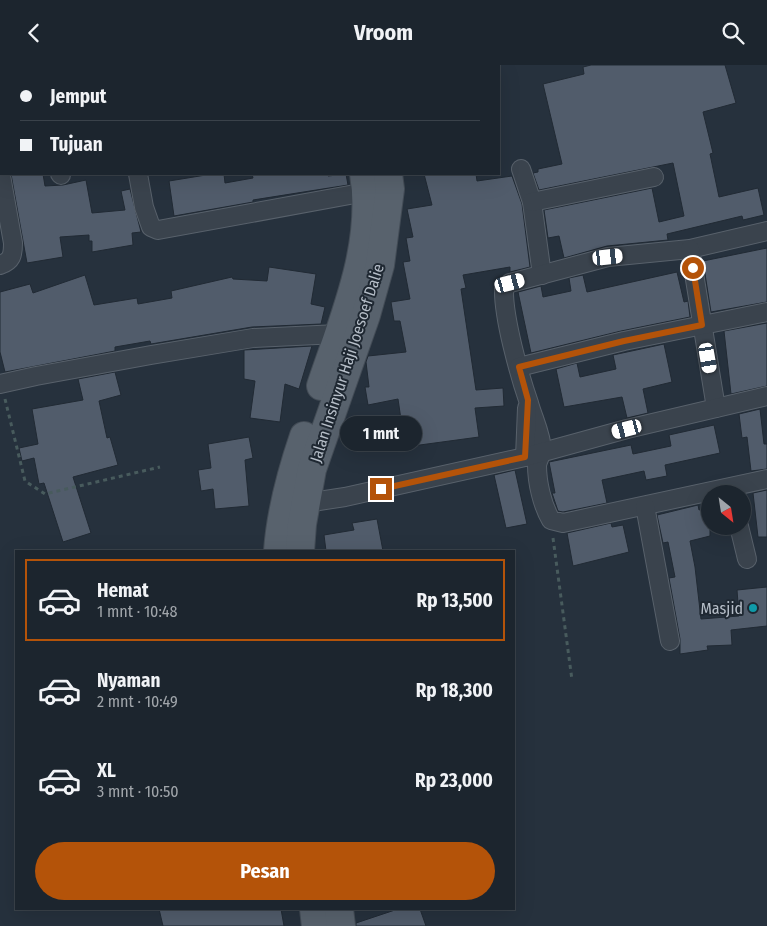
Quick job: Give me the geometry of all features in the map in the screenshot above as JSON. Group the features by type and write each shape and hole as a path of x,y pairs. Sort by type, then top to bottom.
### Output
{"main road":[{"name":"Jalan Insinyur Haji Joesoef Dalie","path":"300,550 302,524 312,469 366,315 380,265 390,189 388,175"},
{"name":"Jalan Insinyur Haji Joesoef Dalie","path":"278,550 280,523 294,464 348,305 360,256 365,226 365,183"},
{"path":"314,910 316,926"},
{"path":"339,910 341,926"}],"street":[{"path":"521,169 532,202 542,275"},
{"path":"0,265 10,260 13,255 13,243 1,175"},
{"path":"138,175 144,207 151,227 158,230 365,183"},
{"path":"532,202 654,177"},
{"path":"701,496 562,523 551,520 546,511 534,454 540,437 509,328 504,288 510,283 608,257 690,249 767,231"},
{"path":"690,249 716,408"},
{"path":"519,367 624,341 767,312"},
{"path":"0,384 142,356 253,339 338,334"},
{"path":"306,503 345,497 534,454 767,397"},
{"path":"750,485 767,479"},
{"path":"645,506 670,641"},
{"path":"741,535 747,559"}],"path":[{"path":"0,384 25,481 45,494 160,467"},
{"path":"551,520 572,681"}],"building":[{"path":"591,65 725,65 736,103 703,112 713,153 710,154 719,197 758,188 764,215 743,220 742,216 667,234 668,240 607,246 564,258 559,236 548,238 544,210 652,188 659,222 684,216 673,163 539,190 533,173 538,172 538,169 562,164 543,84 584,74 583,67"},
{"path":"11,175 43,175 45,186 63,185 86,180 92,213 125,210 121,191 130,189 141,232 132,233 133,245 92,252 92,241 89,241 89,235 60,237 63,257 27,263"},
{"path":"206,175 224,175 225,183 253,178 252,175 346,175 348,185 253,200 253,202 174,216 169,181"},
{"path":"424,175 476,175 477,181 512,176 522,204 530,267 510,272 510,267 463,275 466,288 461,289 476,390 503,388 504,406 475,408 479,437 405,447 398,399 368,405 365,387 369,387 366,362 368,356 406,352 400,321 394,321 391,302 410,299 403,262 410,261 406,238 413,237 407,209 432,205"},
{"path":"767,248 767,302 711,312 703,261"},
{"path":"269,267 316,274 311,304 325,307 321,324 252,327 151,344 150,341 115,347 115,351 5,372 0,352 0,292 30,284 33,293 85,275 94,305 137,298 138,304 172,298 171,291 232,277 233,279 267,281"},
{"path":"677,272 684,302 688,301 690,317 621,331 531,353 518,292 541,286 543,297 571,291 569,278 583,275 587,292"},
{"path":"767,323 767,386 731,394 724,331"},
{"path":"664,344 672,382 643,389 648,413 627,418 622,397 564,407 556,369 577,363 580,377 616,369 613,355"},
{"path":"312,346 299,389 285,384 280,422 250,418 255,381 244,379 244,350"},
{"path":"115,372 121,395 99,401 107,438 110,437 118,465 73,477 91,533 63,542 44,483 39,484 34,458 22,461 19,448 38,444 32,409 83,400 78,379"},
{"path":"760,409 764,444 767,444 767,469 751,471 747,437 742,438 739,414"},
{"path":"714,425 720,453 665,465 667,476 646,480 644,471 602,480 607,503 563,512 558,511 552,493 555,493 549,462 631,445 633,454 671,446 669,435"},
{"path":"249,437 253,458 245,460 249,506 215,509 213,489 201,491 198,470 211,468 208,444"},
{"path":"515,470 527,524 506,528 494,475"},
{"path":"767,490 767,537 758,537 753,493"},
{"path":"698,505 699,510 701,509 701,535 710,536 690,541 701,619 739,616 737,590 767,587 767,626 731,630 732,645 707,646 708,650 680,654 680,639 669,578 675,577 668,542 663,543 657,515"},
{"path":"377,519 383,550 326,550 324,535 354,530 352,523"},
{"path":"611,523 612,527 623,525 629,552 573,566 567,533"},
{"path":"159,910 281,910 284,926 163,926"},
{"path":"395,910 420,910 426,926 356,926 356,923"}],"place":[{"name":"Masjid","path":"753,608"}],"route":[{"path":"381,489 525,457 524,443 528,400 519,367 624,341 702,325 693,268"}]}
